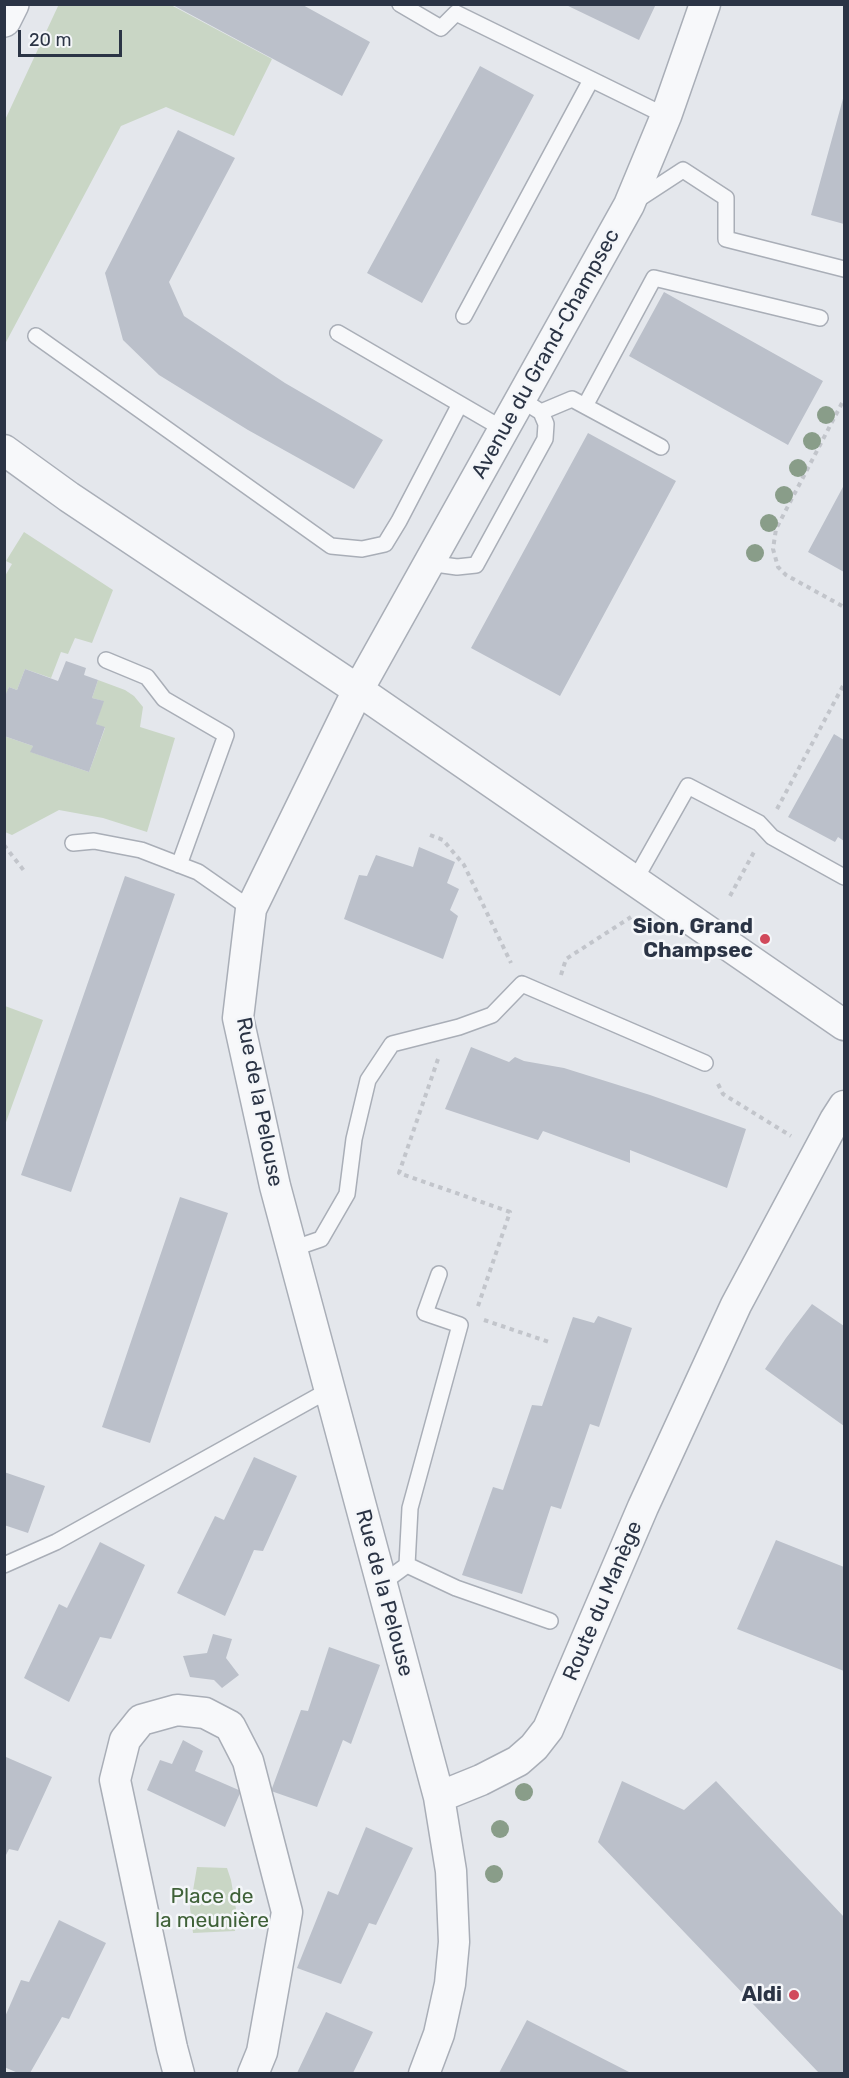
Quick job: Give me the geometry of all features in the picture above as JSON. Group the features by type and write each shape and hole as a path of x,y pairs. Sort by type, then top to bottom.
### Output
{"street":[{"path":"4,20 12,4"},
{"name":"Avenue du Grand-Champsec","path":"358,690 503,429 530,405 629,206 666,116 705,4"},
{"path":"4,450 69,497 358,690 844,1025"},
{"name":"Rue de la Pelouse","path":"358,690 251,909 238,1018 275,1186 439,1797"},
{"name":"Route du Manège","path":"439,1797 481,1780 518,1761 548,1730 643,1507 736,1305 840,1113"},
{"path":"179,2073 115,1779 125,1740 141,1720 177,1710 205,1713 230,1726 248,1761 287,1912 262,2052 253,2073"},
{"path":"424,2073 439,2034 450,1984 454,1942 451,1871 439,1797"}],"lane":[{"path":"400,4 441,28 456,13 666,116"},
{"path":"464,316 591,81"},
{"path":"629,206 683,170 726,198 726,239 844,269"},
{"path":"585,406 654,278 820,318"},
{"path":"338,333 503,429"},
{"path":"36,336 331,546 362,549 385,544 460,404"},
{"path":"530,405 572,399 661,447"},
{"path":"428,562 457,567 476,565 545,439 546,424 530,405"},
{"path":"106,660 147,677 164,699 226,735 179,865"},
{"path":"635,880 688,786 759,823 772,837 844,877"},
{"path":"73,843 94,841 141,850 198,872 251,909"},
{"path":"292,1249 321,1239 347,1194 354,1139 368,1080 392,1044 447,1030 492,1015 522,984 705,1063"},
{"path":"407,1565 410,1508 460,1325 425,1313 439,1274"},
{"path":"4,1565 56,1542 329,1390"},
{"path":"381,1584 407,1565"},
{"path":"407,1565 456,1588 550,1621"}],"path":[{"path":"843,404 777,529 773,549 778,567 786,575 844,607"},
{"path":"730,896 844,684"},
{"path":"430,835 443,840 464,865 522,984"},
{"path":"4,845 25,872"},
{"path":"554,998 566,959 639,912"},
{"path":"447,1030 399,1173 510,1212 474,1317 552,1343"},
{"path":"705,1063 723,1094 795,1139"}],"green space":[{"path":"59,4 171,5 272,59 234,136 166,107 121,126 5,344 5,120"},
{"path":"24,532 113,590 92,643 75,638 68,654 61,652 51,678 25,669 17,690 9,687 5,698 5,576 12,564 6,561"},
{"path":"98,680 125,690 134,696 143,707 140,727 175,738 147,832 103,818 59,810 12,835 5,832 4,736 33,746 31,752 89,772 105,728 96,724 103,701 92,698"},
{"path":"4,1006 43,1020 5,1125"},
{"name":"Place de la meunière","path":"197,1867 227,1868 237,1915 235,1931 193,1933 190,1908"}],"building":[{"path":"171,4 301,4 370,42 342,96"},
{"path":"564,4 656,4 639,40"},
{"path":"480,66 534,95 422,303 367,273"},
{"path":"844,95 844,224 811,215"},
{"path":"178,130 235,158 169,282 184,316 285,383 383,440 354,489 248,430 159,375 123,340 105,273"},
{"path":"664,292 823,381 788,445 629,356"},
{"path":"588,433 676,481 560,696 471,648"},
{"path":"844,485 844,572 808,552"},
{"path":"66,661 86,668 84,675 98,680 92,698 104,701 96,724 105,727 89,772 30,752 33,746 4,736 4,698 9,687 17,690 25,669 58,681"},
{"path":"834,734 844,740 844,841 838,837 835,842 788,817"},
{"path":"419,847 455,862 447,883 459,889 450,910 458,916 443,959 344,919 359,875 367,876 376,855 413,867"},
{"path":"125,876 175,894 71,1192 21,1175"},
{"path":"471,1047 509,1062 515,1057 524,1061 564,1068 746,1129 727,1188 630,1150 630,1163 543,1131 538,1140 445,1109"},
{"path":"180,1197 228,1213 150,1443 102,1427"},
{"path":"812,1304 844,1326 844,1426 765,1369"},
{"path":"598,1316 632,1328 599,1427 590,1424 561,1509 551,1506 522,1594 462,1575 493,1487 503,1490 532,1405 542,1406 573,1317 594,1323"},
{"path":"254,1457 297,1476 263,1551 254,1550 225,1616 177,1593 215,1516 224,1520"},
{"path":"4,1472 45,1486 28,1533 4,1525"},
{"path":"776,1540 844,1567 844,1671 737,1629"},
{"path":"100,1542 145,1565 111,1639 100,1637 69,1702 24,1678 59,1604 67,1608"},
{"path":"213,1634 232,1639 226,1658 239,1675 222,1688 214,1680 190,1677 183,1656 207,1653"},
{"path":"329,1647 380,1665 351,1744 343,1740 317,1807 271,1791 301,1710 308,1711"},
{"path":"183,1740 203,1751 195,1771 241,1791 225,1827 147,1790 160,1760 172,1764"},
{"path":"6,1757 52,1777 18,1851 9,1849 4,1859"},
{"name":"Aldi","path":"622,1781 684,1810 716,1781 844,1917 844,2073 819,2073 598,1842"},
{"path":"366,1827 413,1848 376,1925 369,1923 341,1984 297,1968 328,1891 338,1895"},
{"path":"59,1920 106,1943 69,2019 62,2017 30,2073 18,2073 4,2067 4,2019 21,1980 29,1982"},
{"path":"326,2012 373,2032 353,2073 297,2073"},
{"path":"527,2020 631,2073 499,2073"}],"place":[{"name":"Sion, Grand Champsec","path":"765,939"},
{"name":"Aldi","path":"794,1995"}]}
